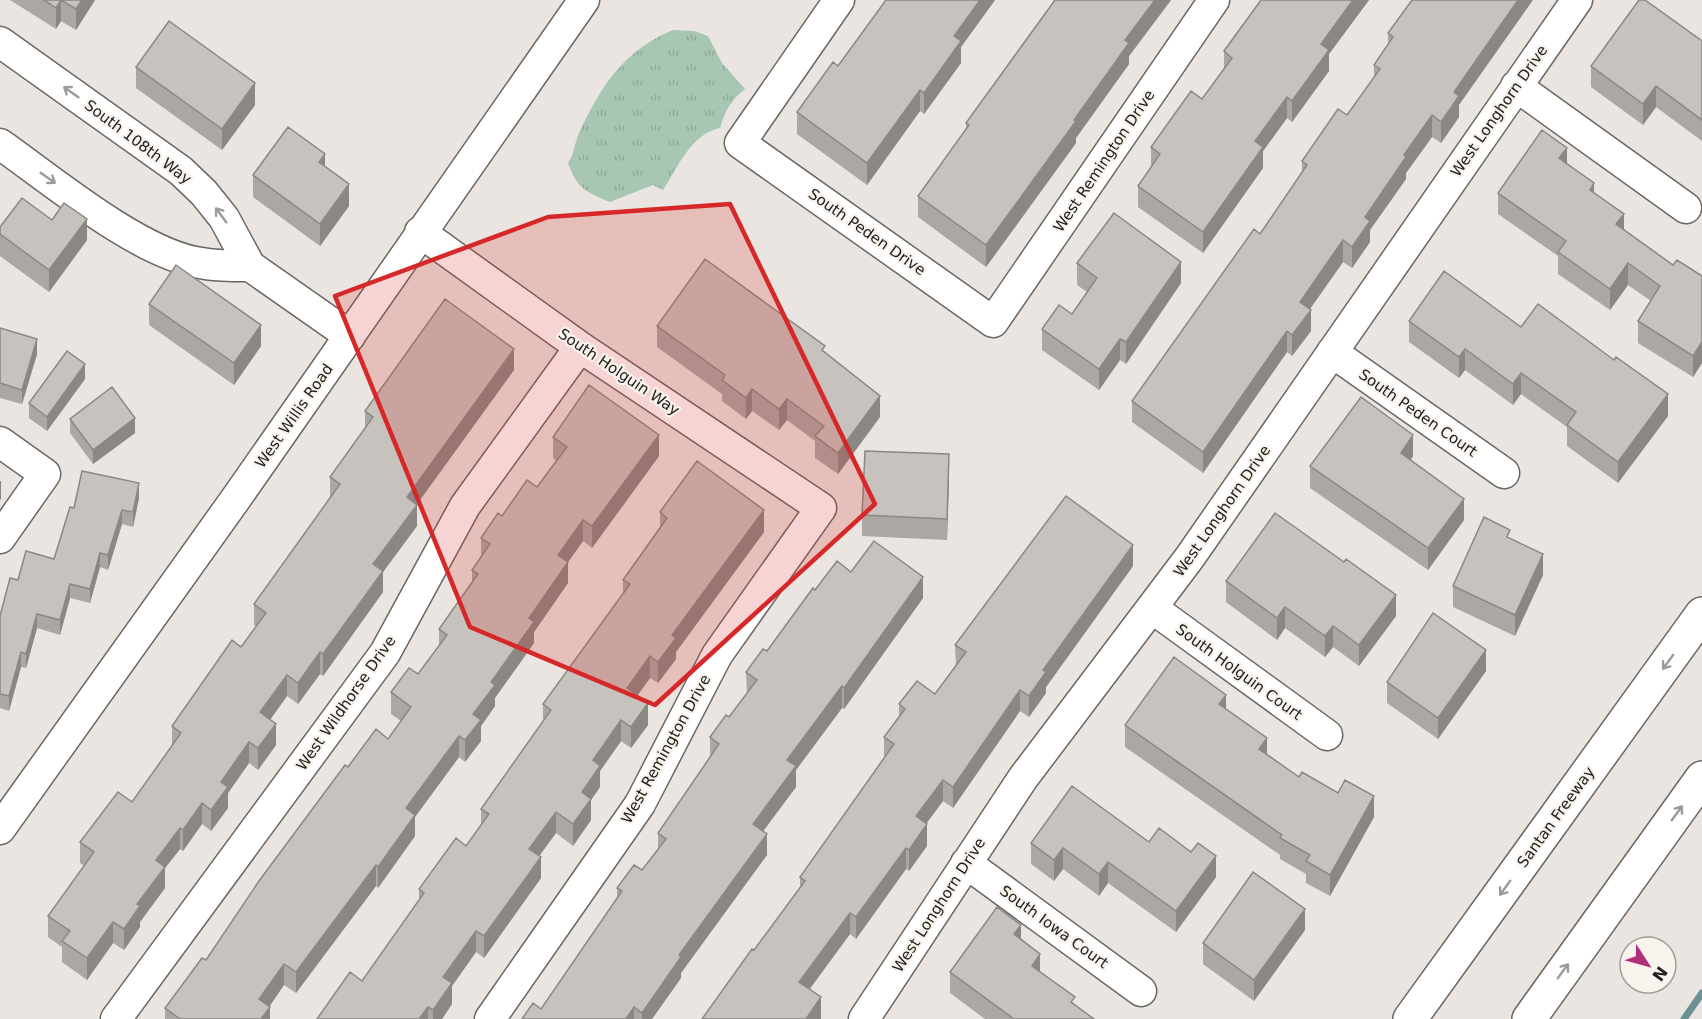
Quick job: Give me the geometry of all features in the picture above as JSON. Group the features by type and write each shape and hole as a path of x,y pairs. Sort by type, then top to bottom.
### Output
{"highway":[{"name":"Santan Freeway","path":"1410,1019 1702,614"},
{"path":"1529,1019 1702,778"}],"street":[{"name":"West Willis Road","path":"0,829 350,336 420,232 584,0"},
{"name":"South Peden Drive","path":"839,0 740,143 993,322"},
{"name":"West Remington Drive","path":"993,322 1214,0"},
{"name":"West Longhorn Drive","path":"864,1019 1023,778 1190,557 1577,0"},
{"name":"South 108th Way","path":"0,42 181,171 204,193 224,218 250,266 350,336"},
{"path":"1516,86 1686,208"},
{"path":"0,144 132,235 162,251 193,262 224,267 250,266"},
{"name":"South Holguin Way","path":"420,232 580,347 821,508"},
{"name":"West Wildhorse Drive","path":"116,1019 385,653 465,506 580,347"},
{"name":"South Peden Court","path":"1332,352 1504,473"},
{"path":"0,442 45,474 0,538"},
{"name":"West Remington Drive","path":"490,1019 640,804 717,655 821,508"},
{"name":"South Holguin Court","path":"1152,608 1327,735"},
{"name":"South Iowa Court","path":"966,863 1141,991"}],"highlighted area":[{"path":"730,204 875,504 655,705 470,627 335,296 548,217"}],"green space":[{"path":"673,30 694,31 708,36 722,63 745,89 729,106 720,128 710,131 693,144 663,190 653,185 610,202 583,188 571,171 568,163 577,137 605,85 627,59 640,48"}],"building":[{"path":"44,0 61,0 56,8"},
{"path":"61,0 82,0 76,9"},
{"path":"886,0 980,0 954,36 961,41 924,93 920,90 867,163 797,112 833,62 838,66"},
{"path":"1055,0 1155,0 1125,40 1129,43 1074,120 1076,121 986,245 918,196 969,125 966,123"},
{"path":"1261,0 1353,0 1321,44 1329,50 1292,101 1287,97 1255,141 1263,147 1203,232 1138,186 1160,154 1151,147 1191,91 1202,99 1232,58 1224,51"},
{"path":"1412,0 1518,0 1454,92 1459,96 1441,122 1432,115 1404,155 1406,157 1365,217 1370,221 1352,247 1343,240 1300,302 1311,310 1292,335 1287,331 1203,452 1132,401 1254,229 1260,234 1307,165 1302,161 1338,109 1347,115 1380,69 1374,65 1393,37 1388,33"},
{"path":"1639,0 1645,0 1702,41 1702,120 1656,86 1643,104 1591,66"},
{"path":"169,21 255,83 222,129 136,67"},
{"path":"288,127 325,154 319,162 349,184 320,224 253,175"},
{"path":"1542,130 1567,148 1559,158 1594,183 1590,190 1624,214 1616,224 1673,265 1677,260 1702,276 1702,342 1693,356 1638,321 1660,286 1628,263 1610,289 1558,252 1566,241 1498,193"},
{"path":"22,198 52,220 64,203 87,219 49,270 0,234 0,227"},
{"path":"1114,213 1181,262 1126,342 1120,339 1099,369 1042,329 1059,305 1072,314 1097,278 1077,263"},
{"path":"705,259 825,346 822,350 880,396 838,453 815,436 824,426 787,399 779,409 752,389 746,398 722,380 725,375 657,326"},
{"path":"176,265 261,325 234,363 149,304"},
{"path":"1444,271 1521,327 1538,304 1614,360 1616,357 1668,394 1618,462 1567,425 1576,412 1521,373 1513,384 1465,349 1459,357 1409,321"},
{"path":"445,299 514,349 407,497 417,505 373,564 383,571 323,654 320,652 298,683 287,675 260,712 276,724 258,748 249,742 221,782 228,787 211,810 202,803 183,830 180,828 156,860 165,867 137,904 140,906 124,929 113,922 87,958 62,941 70,931 48,916 94,852 80,842 118,792 132,802 181,733 172,726 232,640 241,647 266,613 254,604 340,484 330,477 373,417 365,411"},
{"path":"0,328 37,339 22,390 0,383"},
{"path":"67,351 85,364 47,417 29,403"},
{"path":"589,385 659,435 592,526 583,520 558,555 568,562 529,618 534,622 491,682 495,685 473,714 481,720 465,740 459,736 406,808 415,815 378,867 376,865 296,972 284,964 259,999 270,1007 261,1019 180,1019 165,1008 202,958 206,960 259,881 345,765 348,767 376,729 388,739 411,707 391,692 409,668 418,674 447,635 439,629 478,574 472,570 490,544 481,538 498,513 502,516 527,480 537,487 567,447 553,437"},
{"path":"112,387 135,418 93,450 70,419"},
{"path":"1361,397 1413,435 1401,453 1464,499 1428,548 1310,466"},
{"path":"865,451 949,454 947,519 862,515"},
{"path":"697,461 764,510 672,635 676,638 658,662 650,656 627,688 648,703 631,727 621,720 593,760 600,766 582,792 591,799 573,824 556,812 529,849 541,857 484,936 476,931 443,977 452,983 433,1010 428,1007 419,1019 317,1019 350,972 362,981 424,893 419,889 456,838 466,846 489,814 481,809 551,710 543,704 630,584 623,580 667,518 660,512"},
{"path":"82,471 139,483 133,512 122,510 108,555 100,553 90,589 70,584 60,620 37,614 26,654 21,652 9,696 0,694 0,616 10,578 18,580 26,551 54,559 70,507 74,508"},
{"path":"1066,496 1133,545 1043,670 1046,672 1029,696 1020,690 953,787 943,780 916,816 927,824 909,850 906,848 856,917 850,913 799,982 821,997 806,1019 702,1019 752,949 754,950 805,881 800,877 894,744 884,737 905,709 899,704 917,681 935,694 966,652 955,645"},
{"path":"1275,513 1344,562 1346,559 1396,595 1359,645 1333,626 1325,636 1285,607 1277,618 1226,581"},
{"path":"1484,517 1510,530 1507,537 1543,554 1515,615 1453,586"},
{"path":"874,541 923,577 844,688 842,686 787,760 796,766 753,824 767,834 679,955 681,957 642,1013 634,1007 626,1019 522,1019 533,1003 541,1009 622,891 617,888 634,865 642,870 666,839 658,833 719,744 710,737 726,715 729,717 757,680 746,672 763,649 767,651 813,588 815,590 837,561 851,572"},
{"path":"1433,613 1486,650 1438,718 1387,682"},
{"path":"1174,657 1226,695 1219,704 1267,738 1259,749 1299,777 1302,772 1338,793 1345,780 1374,796 1330,875 1306,861 1310,855 1280,838 1282,835 1125,725"},
{"path":"1072,786 1149,842 1159,828 1191,852 1198,843 1216,856 1176,911 1108,862 1099,874 1063,848 1054,860 1031,843"},
{"path":"1253,872 1305,909 1254,980 1203,943"},
{"path":"997,907 1021,925 1014,934 1040,954 1032,966 1075,997 1071,1002 1094,1019 1014,1019 950,972"}],"waterway":[{"path":"1684,1019 1702,993"}]}
